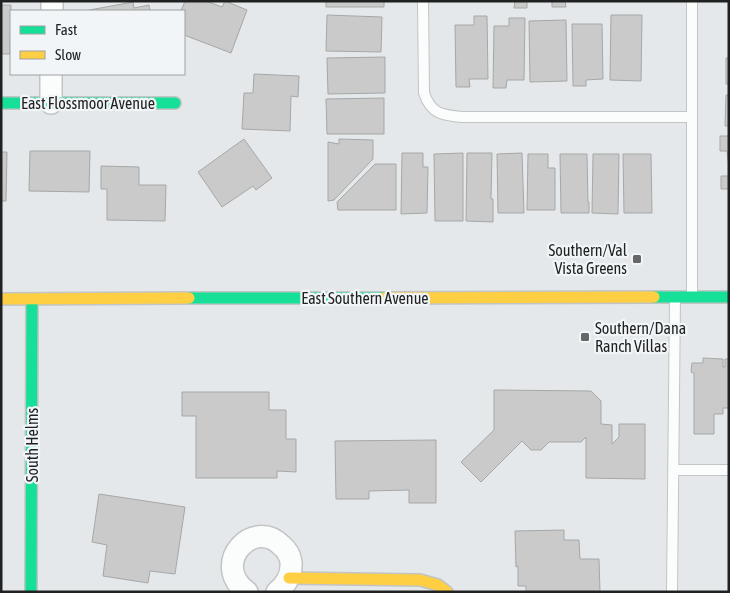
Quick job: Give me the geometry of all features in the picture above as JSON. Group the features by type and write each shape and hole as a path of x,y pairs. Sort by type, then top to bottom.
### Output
{"main road":[{"name":"East Flossmoor Avenue","path":"1,103 175,103"},
{"name":"East Southern Avenue","path":"1,299 729,297"},
{"name":"South Helms","path":"31,592 32,299"},
{"path":"283,585 420,580 438,585 446,591"}],"street":[{"path":"51,75 51,103"},
{"path":"247,592 240,587 235,579 232,570 233,560 236,551 243,544 251,539 261,537 271,538 287,550 291,564 283,585"}],"lane":[{"path":"423,1 424,92 427,102 432,109 441,114 462,117 692,117"},
{"path":"692,1 692,297"},
{"path":"672,592 675,297"},
{"path":"673,470 729,470"}],"building":[{"path":"185,1 206,1 222,7 225,1 247,10 231,53 185,35 185,10 181,10"},
{"path":"326,1 384,1 384,7 326,7"},
{"path":"515,1 527,1 527,8 514,8"},
{"path":"552,1 565,1 566,7 552,7"},
{"path":"133,2 134,8 149,5 150,10 89,10"},
{"path":"1,5 11,5 10,54 1,54"},
{"path":"327,15 382,17 381,52 326,51"},
{"path":"611,15 642,15 641,81 610,80"},
{"path":"474,16 487,16 488,79 469,79 470,87 456,87 455,25 474,25"},
{"path":"509,18 525,18 524,80 507,80 506,88 493,88 494,26 509,26"},
{"path":"566,20 567,81 530,82 529,21"},
{"path":"572,24 602,24 603,79 586,80 586,86 573,86"},
{"path":"385,57 385,93 328,94 327,58"},
{"path":"726,58 729,58 729,84 726,84"},
{"path":"254,74 299,76 298,97 291,96 290,131 242,129 244,93 253,93"},
{"path":"726,95 729,95 729,126 725,126"},
{"path":"384,98 384,134 327,134 326,99"},
{"path":"720,136 729,136 729,168 727,151 720,151"},
{"path":"244,139 272,178 256,190 253,186 222,207 198,172"},
{"path":"339,139 373,140 373,159 334,200 328,201 328,142 339,144"},
{"path":"30,151 90,151 89,192 29,191"},
{"path":"1,152 7,152 6,201 1,201"},
{"path":"402,153 423,153 423,167 428,167 427,213 401,214"},
{"path":"463,153 463,221 435,221 434,154"},
{"path":"467,153 492,153 491,199 493,199 493,222 466,221"},
{"path":"522,153 524,213 498,213 497,154"},
{"path":"528,154 548,154 548,168 555,168 555,210 527,210"},
{"path":"560,154 587,154 589,213 561,213"},
{"path":"593,154 619,154 618,214 592,213"},
{"path":"623,154 651,154 652,213 624,213"},
{"path":"375,164 396,164 396,210 338,210 337,202"},
{"path":"101,166 139,167 139,185 166,185 165,221 107,220 107,189 101,189"},
{"path":"721,176 729,176 729,189 721,189"},
{"path":"703,358 723,359 723,367 725,367 725,359 729,359 729,408 723,408 723,414 714,414 714,434 694,434 694,373 691,372 692,363 703,363"},
{"path":"494,390 591,391 601,401 601,424 612,425 612,444 619,437 619,424 645,424 645,479 586,478 586,437 581,442 549,442 541,450 531,450 522,441 481,482 461,462 494,430"},
{"path":"182,392 269,392 269,410 286,410 286,439 296,439 296,472 277,471 277,478 196,478 196,416 182,416"},
{"path":"436,440 436,503 409,503 409,490 369,491 369,499 336,499 335,441"},
{"path":"99,494 185,507 175,574 150,571 148,583 103,576 107,545 92,542"},
{"path":"564,530 564,540 579,540 580,559 599,559 600,592 526,592 526,586 518,586 515,531"}],"traffic: fast":[{"path":"1,103 175,103"},
{"path":"654,297 729,297"},
{"path":"189,298 384,298"},
{"path":"31,592 32,299"}],"traffic: slow":[{"path":"384,298 654,297"},
{"path":"1,299 189,298"},
{"path":"289,578 420,580 438,585 447,592"}],"place":[{"name":"Southern/Val Vista Greens","path":"637,259"},
{"name":"Southern/Dana Ranch Villas","path":"585,337"}]}
